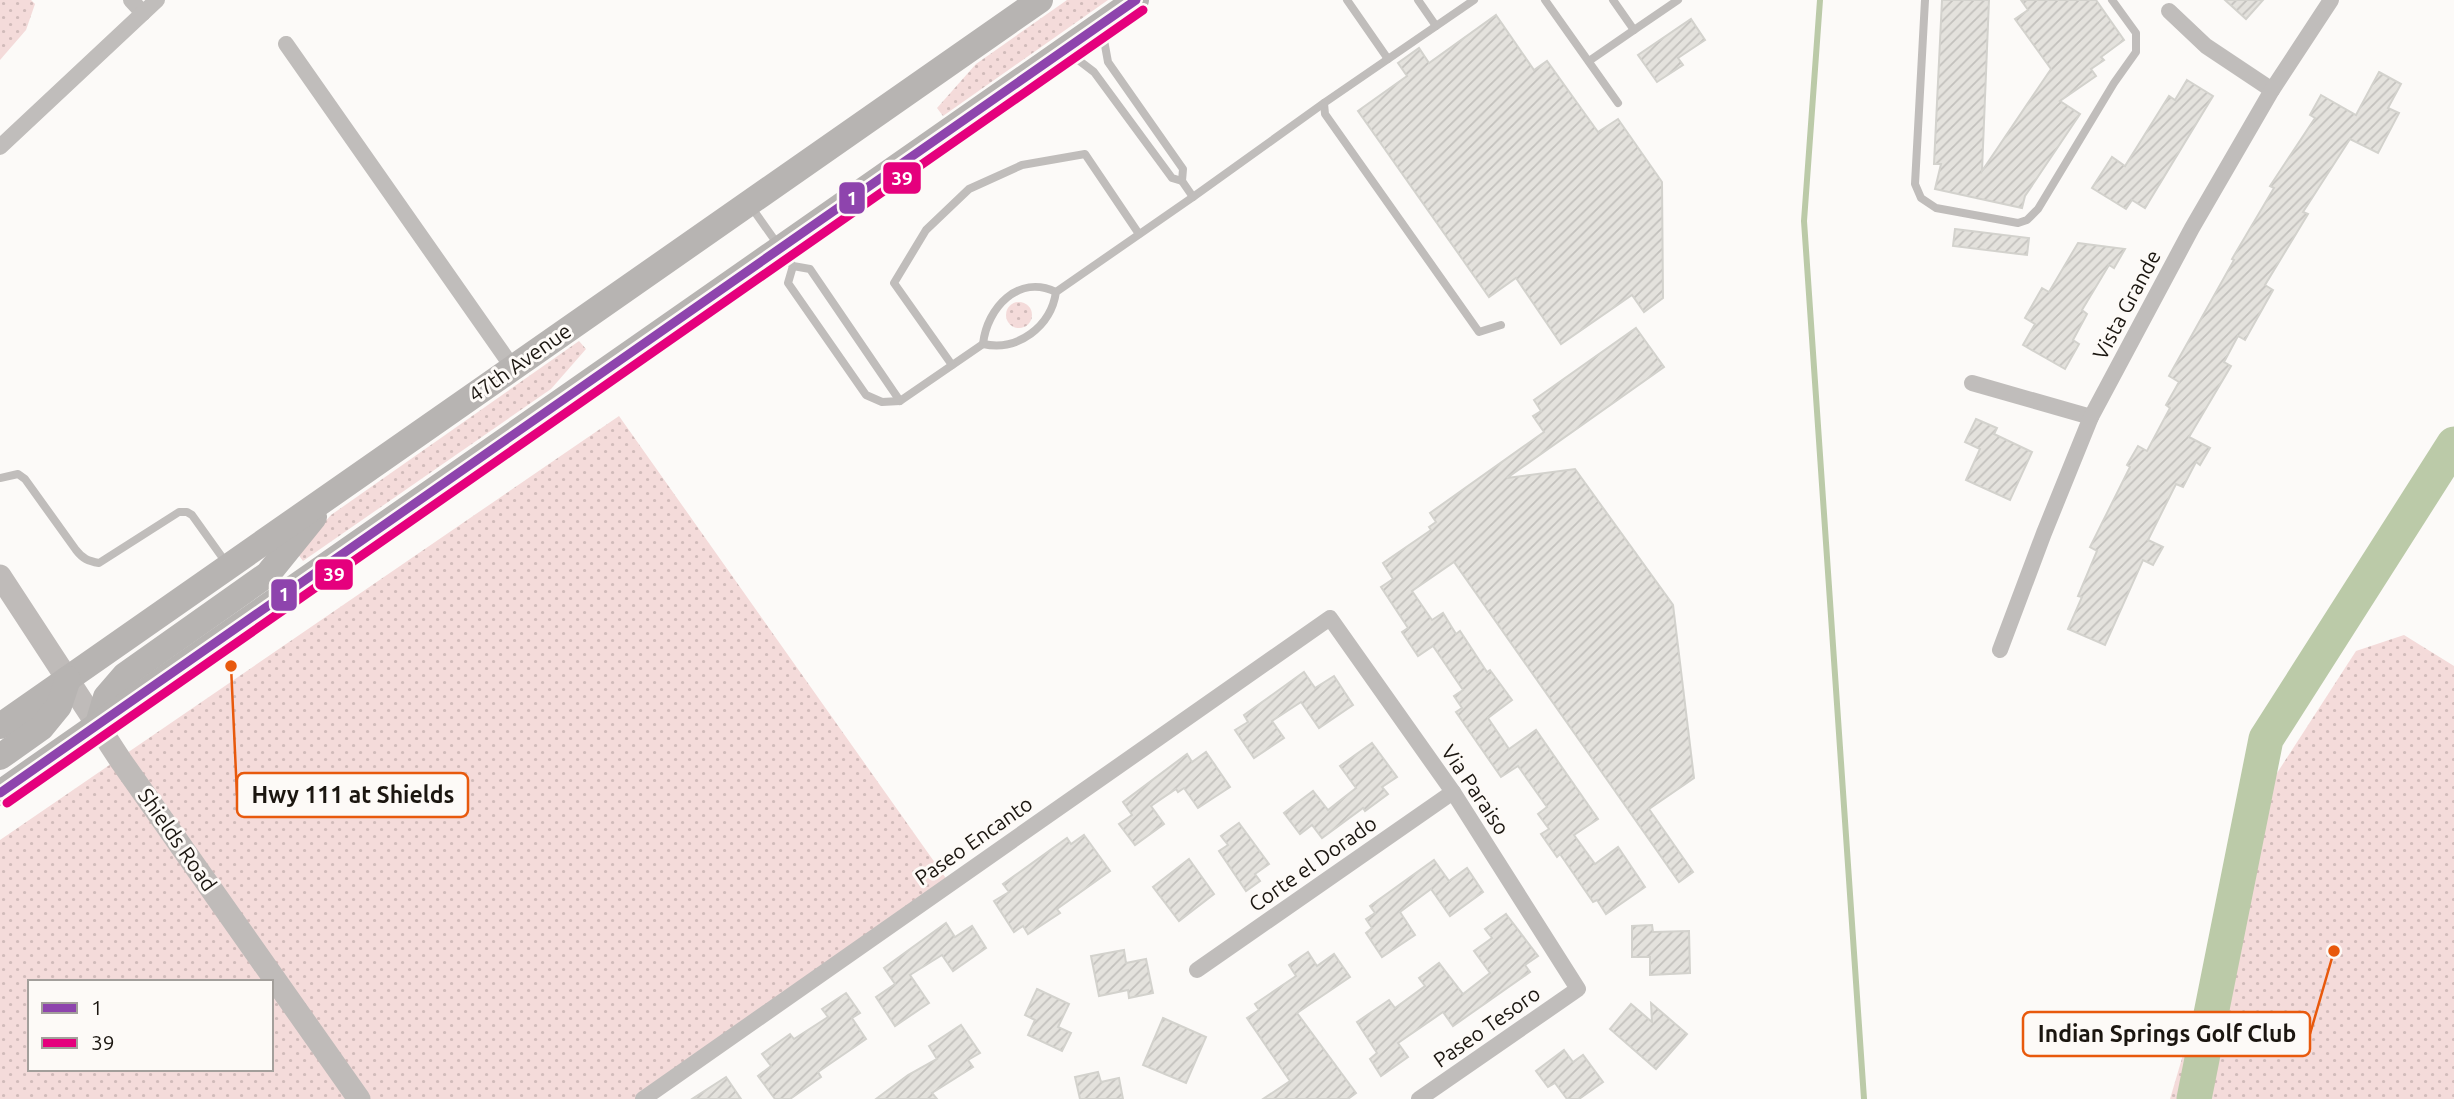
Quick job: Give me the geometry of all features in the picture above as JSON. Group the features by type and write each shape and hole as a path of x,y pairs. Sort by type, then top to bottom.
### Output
{"main road":[{"name":"47th Avenue","path":"0,726 1040,0"},
{"path":"0,793 787,257 1136,0"},
{"path":"98,724 106,698 125,675 268,574 332,494"},
{"path":"0,757 41,727 59,706 68,679"}],"street":[{"path":"131,0 143,13"},
{"path":"0,146 157,0"},
{"name":"Vista Grande","path":"2000,650 2091,417 2181,248 2272,90 2332,0"},
{"path":"2169,11 2206,46 2272,90"},
{"path":"286,44 513,368"},
{"path":"1972,383 2091,417"},
{"name":"Shields Road","path":"0,576 98,724 359,1099"},
{"name":"Via Paraiso","path":"1330,618 1453,792 1578,989"},
{"name":"Paseo Encanto","path":"643,1099 1330,618"},
{"name":"Corte el Dorado","path":"1197,970 1453,792"},
{"name":"Paseo Tesoro","path":"1419,1099 1578,989"}],"lane":[{"path":"1347,0 1388,59"},
{"path":"1418,0 1436,26"},
{"path":"982,344 1005,346 1031,334 1050,314 1056,292 1474,0"},
{"path":"1545,0 1618,103"},
{"path":"1612,0 1633,30"},
{"path":"1589,61 1678,0"},
{"path":"1925,0 1915,184 1921,198 1936,208 2018,223 2027,220 2038,209 2114,83 2136,52 2136,33 2112,0"},
{"path":"1111,17 1104,40 1108,62 1182,169 1182,181 1193,197"},
{"path":"1054,58 1077,59 1094,72 1172,178 1182,181"},
{"path":"1324,103 1325,114 1479,332 1501,326"},
{"path":"952,365 894,283 926,230 969,189 1021,165 1085,154 1139,234"},
{"path":"749,203 787,257 810,269 900,401"},
{"path":"787,257 788,283 866,395 882,402 900,401 982,344 988,319 1006,297 1034,287 1046,287 1056,292"},
{"path":"0,478 18,474 25,479 83,559 90,562 99,563 179,512 187,512 192,515 228,567"}],"shaded area":[{"path":"0,0 31,0 35,4 26,30 0,60"},
{"path":"1067,0 1108,0 943,116 937,108 976,64"},
{"path":"1019,302 1028,306 1032,315 1028,324 1019,328 1010,324 1006,315 1010,306"},
{"path":"579,341 586,349 551,389 303,561 297,553 331,515"},
{"path":"619,416 950,884 643,1099 0,1099 0,840"},
{"path":"2404,635 2454,666 2454,1099 2170,1099 2257,804 2356,651"}],"building":[{"path":"1942,0 1989,0 1982,171 2051,69 2015,19 2028,10 2021,0 2096,0 2124,40 2101,57 2104,60 2091,69 2096,76 2060,101 2080,114 2025,196 2022,208 1935,189 1941,164 1934,164"},
{"path":"2225,0 2263,0 2246,19"},
{"path":"1496,15 1534,70 1547,61 1598,132 1618,119 1662,182 1663,298 1644,312 1632,295 1561,344 1516,278 1489,297 1358,111 1407,76 1398,63 1419,48 1429,63"},
{"path":"1691,19 1705,40 1678,58 1683,65 1657,82 1638,55"},
{"path":"2379,72 2401,84 2388,108 2399,113 2378,153 2350,139 2303,212 2308,214 2265,285 2273,290 2245,340 2238,336 2224,362 2231,366 2189,437 2210,448 2200,465 2196,462 2183,487 2176,484 2148,540 2163,547 2153,565 2143,560 2105,645 2068,629 2082,597 2078,596 2097,551 2090,547 2130,467 2127,465 2138,446 2147,451 2170,408 2166,405 2179,382 2169,376 2274,188 2270,186 2315,118 2310,115 2321,95 2356,115"},
{"path":"2187,80 2213,96 2145,208 2132,200 2126,209 2092,188 2112,157 2125,166 2169,96 2175,100"},
{"path":"1955,229 2029,238 2027,255 1953,246"},
{"path":"2078,243 2125,249 2114,268 2109,265 2082,310 2087,314 2073,340 2079,344 2065,369 2023,345 2035,324 2025,318 2042,288 2049,292"},
{"path":"1636,328 1664,367 1507,478 1575,469 1673,605 1694,778 1649,809 1693,872 1679,882 1454,562 1412,591 1432,620 1443,613 1456,634 1460,631 1487,672 1490,670 1512,700 1488,718 1509,749 1536,730 1598,819 1574,835 1595,864 1618,847 1645,887 1606,914 1597,900 1593,902 1560,854 1557,857 1541,834 1549,829 1538,814 1547,807 1518,766 1501,777 1456,712 1462,708 1454,696 1463,690 1433,646 1418,656 1402,632 1408,628 1381,587 1393,579 1383,563 1431,530 1429,527 1436,522 1430,513 1544,432 1533,416 1541,411 1534,400"},
{"path":"1976,419 1997,428 1994,434 2032,452 2010,500 1966,480 1980,449 1965,442"},
{"path":"1304,672 1315,688 1334,676 1353,705 1319,728 1301,702 1272,721 1284,738 1254,758 1235,730 1248,722 1244,715"},
{"path":"1372,743 1397,777 1382,787 1388,794 1365,811 1363,808 1322,838 1312,825 1300,834 1284,813 1313,791 1328,810 1356,788 1340,766"},
{"path":"1206,752 1230,787 1198,808 1184,788 1178,792 1176,789 1151,806 1164,824 1135,845 1119,824 1132,815 1123,802 1187,754 1192,762"},
{"path":"1239,823 1269,864 1255,874 1260,881 1246,891 1219,851 1228,845 1221,836"},
{"path":"1084,835 1110,871 1057,909 1060,913 1028,934 1023,926 1014,932 994,901 1009,892 1003,884 1067,838 1071,844"},
{"path":"1189,859 1214,894 1179,921 1153,887"},
{"path":"1434,860 1449,881 1467,868 1483,892 1450,916 1431,889 1400,912 1415,935 1382,957 1366,933 1372,928 1366,919 1375,913 1370,906"},
{"path":"1506,914 1538,956 1525,965 1530,972 1453,1026 1443,1012 1398,1043 1408,1057 1381,1076 1370,1059 1377,1053 1357,1022 1389,1000 1395,1008 1425,986 1419,978 1439,963 1463,994 1490,973 1474,951 1492,938 1485,929"},
{"path":"946,923 955,937 972,926 986,948 953,971 942,955 910,975 929,1003 895,1026 876,997 895,984 884,968"},
{"path":"1652,925 1653,932 1689,931 1690,973 1650,975 1650,957 1632,957 1632,926"},
{"path":"1124,950 1126,963 1146,959 1153,993 1129,998 1128,990 1099,996 1091,956"},
{"path":"1308,952 1317,966 1334,954 1350,977 1297,1013 1356,1093 1348,1099 1263,1099 1290,1081 1247,1018 1259,1010 1255,1004 1296,976 1289,965"},
{"path":"1037,989 1069,1004 1058,1027 1071,1033 1062,1051 1028,1035 1035,1020 1025,1015"},
{"path":"846,993 860,1013 852,1018 866,1039 818,1072 821,1077 790,1099 775,1099 758,1076 771,1066 762,1054 790,1034 794,1039 828,1017 822,1009"},
{"path":"1651,1003 1687,1034 1656,1069 1610,1029 1631,1004 1652,1022"},
{"path":"1163,1018 1206,1037 1186,1083 1143,1065"},
{"path":"961,1025 980,1053 968,1060 973,1067 932,1093 937,1099 876,1099 908,1075 937,1059 929,1046"},
{"path":"1564,1050 1573,1062 1583,1055 1603,1082 1579,1099 1567,1099 1555,1083 1548,1087 1536,1071"},
{"path":"1098,1072 1101,1082 1119,1078 1123,1099 1080,1099 1075,1077"},
{"path":"726,1077 741,1099 692,1099"}],"waterway":[{"path":"1820,0 1804,221 1864,1099"},
{"path":"2194,1099 2266,739 2454,444"}],"transit line":[{"name":"1","path":"0,793 1136,0"},
{"name":"39","path":"7,803 1143,10"}],"place":[{"name":"Hwy 111 at Shields","path":"231,666"},
{"name":"Indian Springs Golf Club","path":"2334,951"}]}
